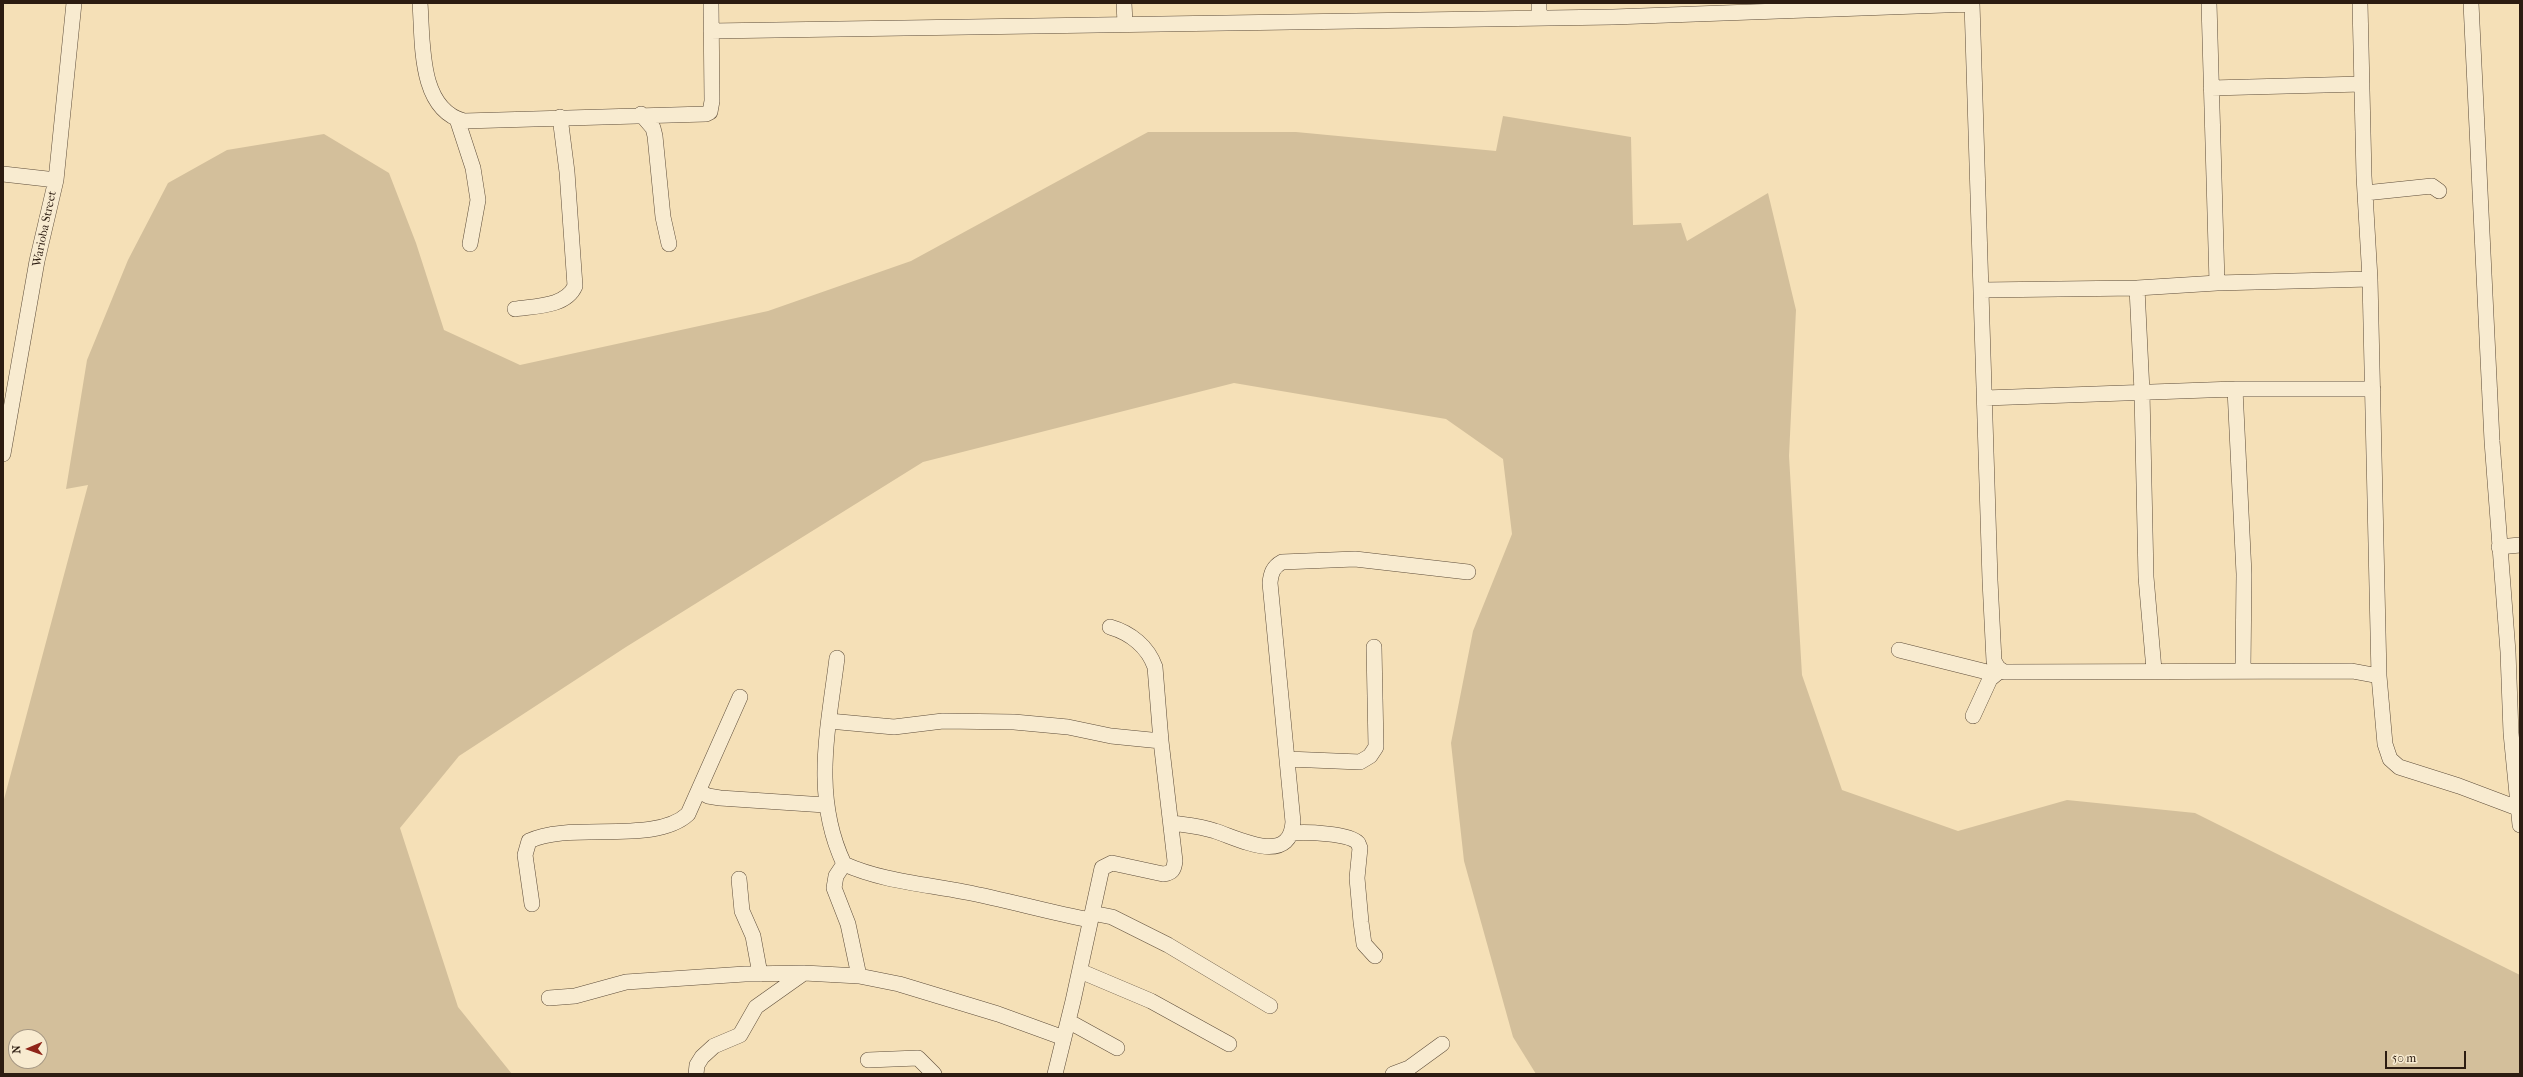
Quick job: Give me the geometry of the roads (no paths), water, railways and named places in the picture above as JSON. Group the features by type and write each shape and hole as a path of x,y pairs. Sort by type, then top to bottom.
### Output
{"street":[{"name":"Warioba Street","path":"3,454 37,261 56,180 74,3"},
{"path":"420,3 427,77 441,109 457,119 464,121 710,112 712,101 711,3"},
{"path":"1124,3 1125,23"},
{"path":"1539,3 1539,18"},
{"path":"711,31 1125,23 1539,18 1972,3 1994,661 1998,672"},
{"path":"2209,3 2217,283"},
{"path":"2360,3 2365,193 2370,279 2379,676 2385,744 2390,759 2399,767 2459,786 2519,809"},
{"path":"2471,3 2492,441 2520,825"},
{"path":"2211,88 2362,84"},
{"path":"641,114 653,128 656,136 663,217 669,244"},
{"path":"515,308 560,301 569,295 575,286 568,187 560,117"},
{"path":"457,119 473,168 478,200 470,244"},
{"path":"3,174 56,180"},
{"path":"2365,193 2432,186 2439,191"},
{"path":"1982,290 2137,288 2217,283 2370,279"},
{"path":"2137,288 2142,392 2146,577 2154,670"},
{"path":"1985,398 2235,389 2373,389"},
{"path":"2235,389 2244,574 2243,670"},
{"path":"2499,547 2520,545"},
{"path":"1292,834 1287,759 1270,574 1276,566 1282,562 1355,559 1468,572"},
{"path":"1055,1074 1080,971 1099,876 1106,865 1112,863 1163,874 1170,873 1174,870 1175,861 1172,823 1161,741 1155,667 1151,656 1144,647 1121,631 1110,627"},
{"path":"1287,759 1360,762 1370,756 1376,747 1374,647"},
{"path":"1899,650 1998,672 2243,670 2352,672 2379,676"},
{"path":"837,658 824,768 825,805 844,864"},
{"path":"1973,716 1990,679 1998,672"},
{"path":"532,904 525,855 528,841 548,835 671,826 678,823 688,814 740,697"},
{"path":"829,721 894,727 943,721 1014,722 1068,727 1111,736 1161,741"},
{"path":"699,791 708,796 720,798 825,805"},
{"path":"1172,823 1213,830 1258,846 1278,846 1284,843 1292,834 1308,832 1348,837 1358,843 1360,848 1357,878 1364,944 1375,956"},
{"path":"844,864 896,880 1007,900 1047,912 1112,917 1168,944 1270,1006"},
{"path":"844,864 836,876 834,888 848,924 859,976"},
{"path":"739,879 742,911 753,936 760,974"},
{"path":"1080,971 1151,1001 1229,1044"},
{"path":"696,1074 697,1064 702,1057 714,1046 740,1035 756,1007 804,973"},
{"path":"549,998 576,996 626,982 760,974 804,973 859,976 899,984 998,1014 1064,1038"},
{"path":"1068,1021 1117,1048"},
{"path":"1392,1074 1409,1068 1442,1044"},
{"path":"868,1060 918,1058 934,1074"}]}
